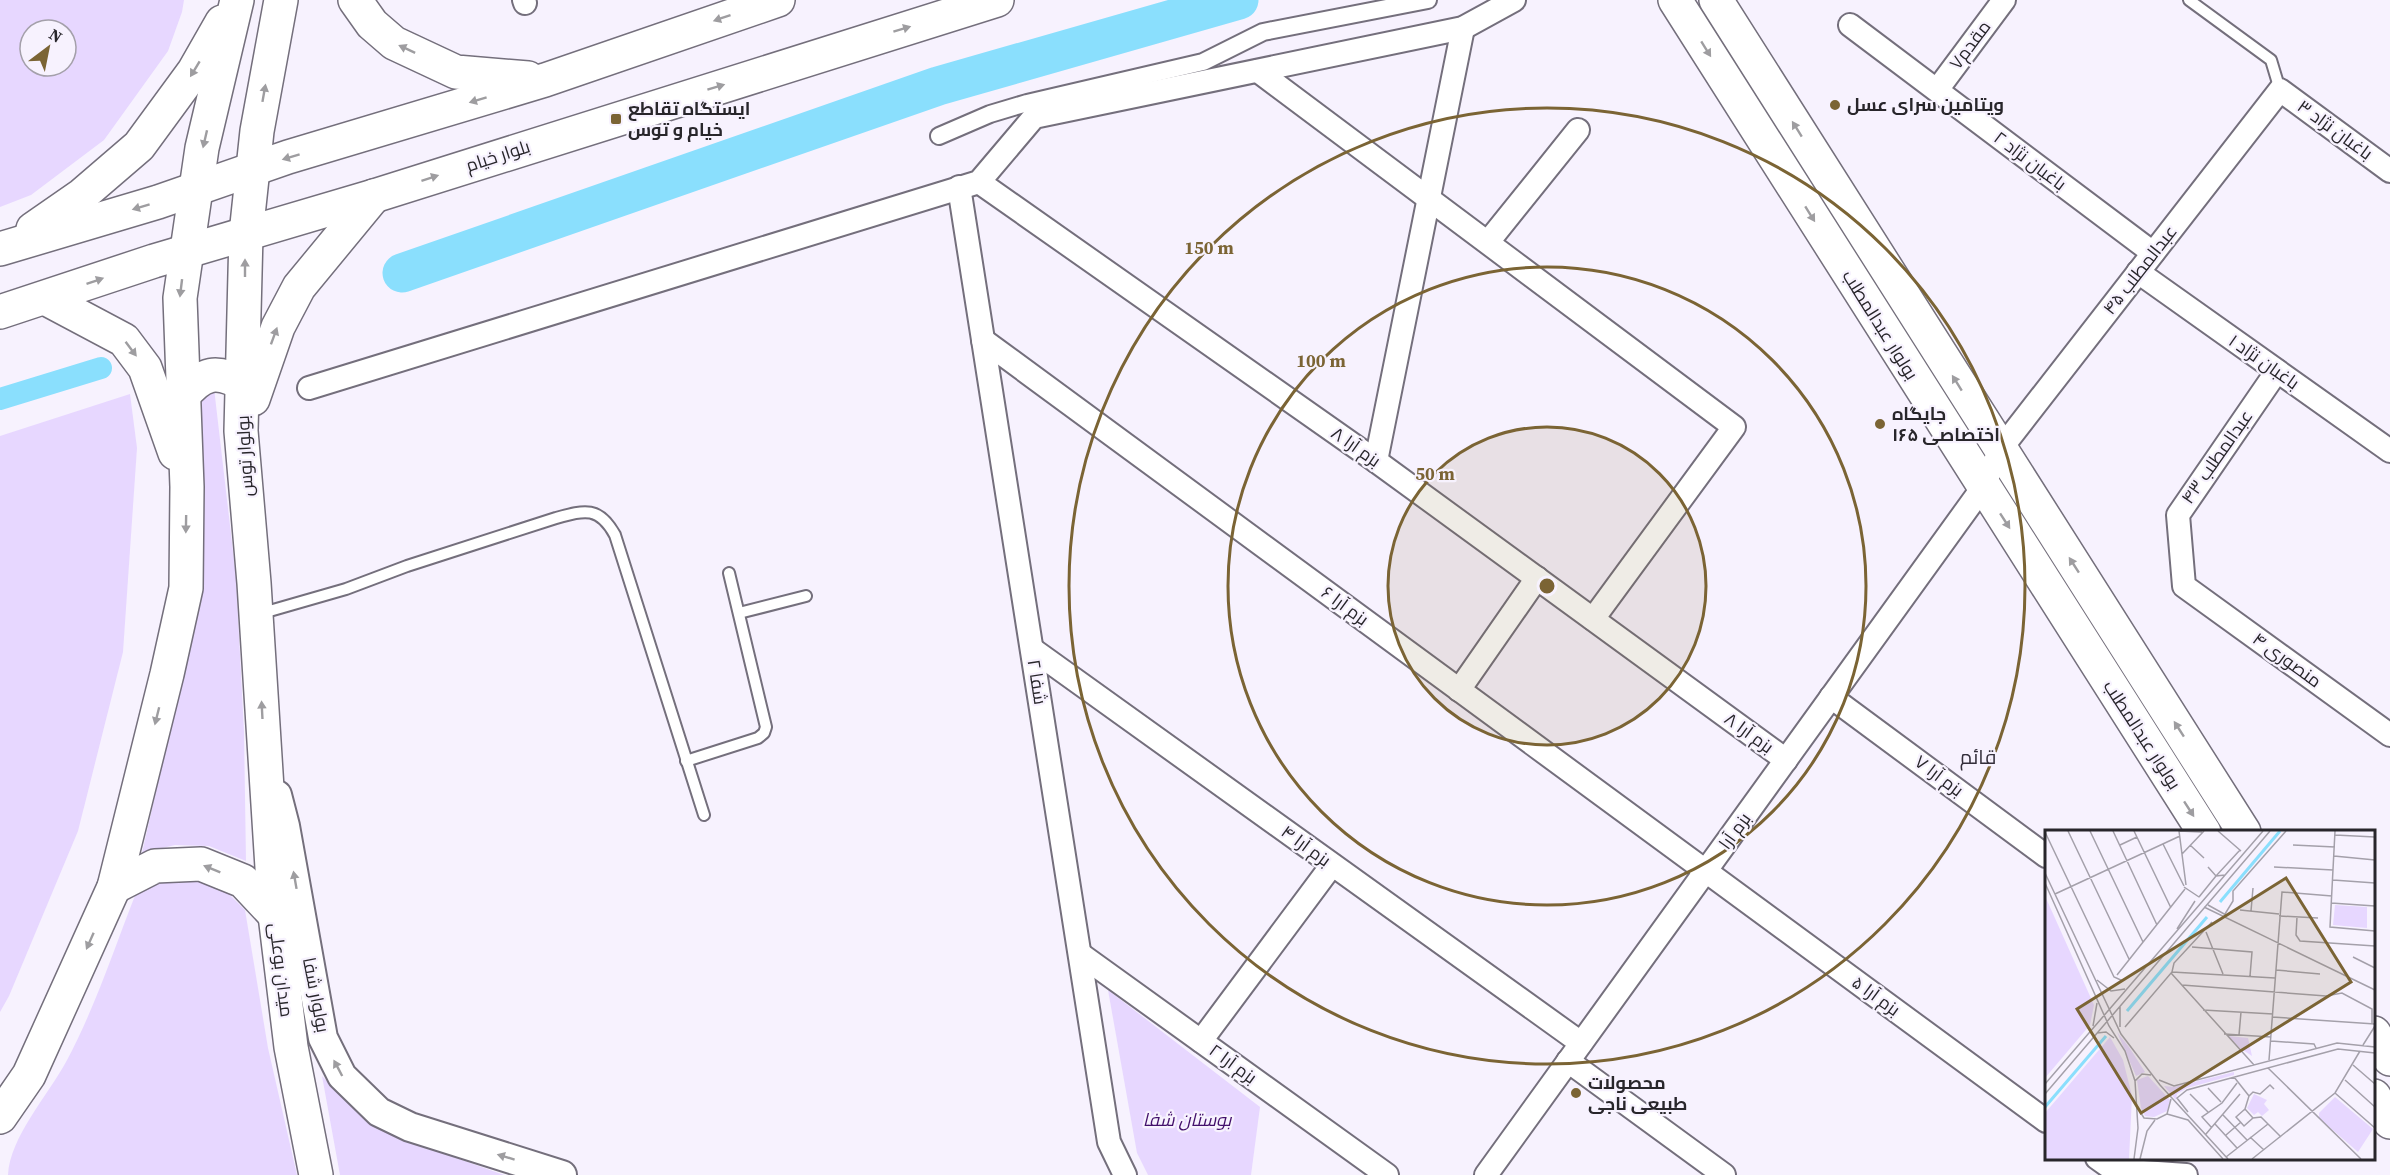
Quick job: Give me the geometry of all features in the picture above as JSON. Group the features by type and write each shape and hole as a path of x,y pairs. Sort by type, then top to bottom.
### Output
{"main road":[{"path":"0,1117 29,1075 114,887 186,588 187,487 180,298 202,148 236,0"},
{"path":"4,248 82,195 139,146 194,71 236,0"},
{"name":"بولوار توس","path":"275,915 256,615 241,431 244,385 246,234 252,170 281,0"},
{"path":"355,0 372,24 394,43 456,72 545,80"},
{"path":"4,248 545,80 778,0"},
{"name":"بلوار خیام","path":"0,312 185,252 375,196 997,0"},
{"name":"بولوار عبدالمطلب","path":"1675,0 2203,830"},
{"name":"بولوار عبدالمطلب","path":"1716,0 2243,830"},
{"path":"241,431 278,327 299,286 375,196"},
{"path":"45,298 124,340 145,368 187,487"},
{"path":"183,396 194,382 210,375 228,376 244,385"},
{"name":"میدان بوعلی","path":"114,887 155,866 201,864 243,882 275,915 291,1047 316,1175"},
{"path":"2375,1036 2390,1059"},
{"path":"2375,1099 2390,1122"}],"street":[{"path":"939,136 990,114 1027,103 1203,62 1263,32 1428,0"},
{"path":"309,388 969,184 1034,117 1463,28 1514,0"},
{"name":"مقدم۷","path":"1937,90 2004,0"},
{"name":"باغبان نژاد ۲","path":"1850,25 2153,253"},
{"path":"1376,461 1463,28"},
{"path":"1258,71 1734,427 1593,620"},
{"name":"عبدالمطلب ۴۵","path":"1983,487 2000,450 2280,90"},
{"name":"باغبان نژاد ۳","path":"2280,90 2390,171"},
{"path":"1488,242 1578,130"},
{"name":"شفا ۲","path":"969,184 983,340 1109,1142 1125,1175"},
{"name":"بزم آرا ۸","path":"969,184 1376,461 1786,760"},
{"name":"باغبان نژاد ۱","path":"2138,272 2390,451"},
{"name":"بزم آرا ۶","path":"983,340 1706,871"},
{"name":"عبدالمطلب ۴۳","path":"2184,585 2178,515 2277,371"},
{"name":"بزم آرا","path":"1486,1175 1983,487"},
{"path":"1459,690 1537,578"},
{"name":"منصوری ۴","path":"2184,585 2390,735"},
{"name":"بزم آرا ۴","path":"1032,649 1332,865 1574,1052 1724,1175"},
{"name":"بزم آرا ۷","path":"1832,697 2045,855"},
{"name":"بولوار شفا","path":"264,742 285,826 323,1038 342,1076 379,1112 410,1127 562,1175"},
{"path":"1200,1041 1332,865"},
{"name":"بزم آرا ۵","path":"1706,871 2045,1120"},
{"name":"بزم آرا ۲","path":"1080,954 1387,1175"},
{"path":"2100,1160 2114,1170 2186,1175"}],"lane":[{"path":"2189,0 2271,60 2280,90"},
{"path":"256,615 346,589 407,566 556,518 579,512 593,512 607,521 615,535 704,815"},
{"path":"686,761 751,741 764,733 765,716 729,573"},
{"path":"739,613 806,596"}],"green space":[{"path":"0,0 184,0 168,51 104,140 31,195 0,207"},
{"path":"214,388 236,577 244,732 246,861 209,846 175,845 142,853 174,712 196,392"},
{"path":"130,394 137,448 123,652 78,831 9,996 0,1012 0,436"},
{"path":"182,878 206,881 228,893 245,910 268,1048 297,1175 8,1175 10,1161 22,1131 66,1062 86,1021 136,893 158,882"},
{"name":"بوستان شفا","path":"1108,990 1260,1107 1251,1175 1148,1175 1137,1153"},
{"path":"322,1076 363,1118 398,1137 504,1175 340,1175"}],"waterway":[{"path":"402,273 938,86 1239,0"},
{"path":"0,399 101,368"}],"place":[{"name":"ویتامین سرای عسل","path":"1835,105"},
{"name":"ایستگاه تقاطع خیام و توس","path":"616,119"},
{"name":"جایگاه اختصاصی ۱۶۵","path":"1880,424"},
{"name":"محصولات طبیعی ناجی","path":"1576,1093"}],"district":[{"name":"قائم","path":"1978,757"}]}
